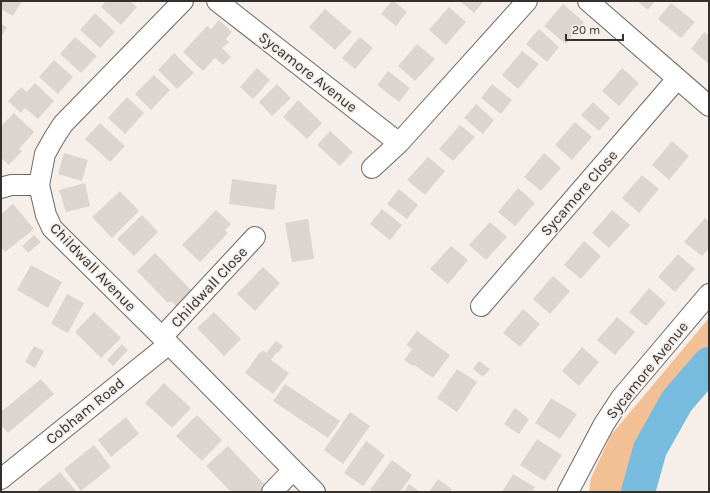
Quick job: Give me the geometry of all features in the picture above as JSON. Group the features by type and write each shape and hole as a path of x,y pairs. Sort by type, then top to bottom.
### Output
{"street":[{"name":"Childwall Avenue","path":"183,1 63,124 54,138 45,154 39,185 46,215 52,228 316,492"},
{"name":"Sycamore Avenue","path":"217,1 399,143"},
{"path":"372,168 399,143 527,1"},
{"path":"588,1 709,106"},
{"name":"Sycamore Close","path":"481,306 677,79"},
{"path":"1,188 11,186 39,185"},
{"name":"Childwall Close","path":"165,341 255,237"},
{"name":"Sycamore Avenue","path":"568,492 604,424 621,398 709,294"},
{"name":"Cobham Road","path":"1,479 165,341"},
{"path":"272,492 293,470"}],"shaded area":[{"path":"709,318 709,364 677,401 650,449 638,492 589,492 591,478 611,435"}],"building":[{"path":"1,1 22,1 13,16 1,9"},
{"path":"106,1 130,1 137,7 121,25 101,7"},
{"path":"392,1 407,12 396,26 381,14"},
{"path":"460,1 484,1 474,13"},
{"path":"637,1 655,1 648,10"},
{"path":"671,3 695,22 681,38 658,19"},
{"path":"563,4 584,22 566,44 544,26"},
{"path":"449,7 466,22 446,45 429,30"},
{"path":"325,9 352,32 335,50 309,27"},
{"path":"95,13 115,32 100,48 80,30"},
{"path":"219,20 232,32 226,39 229,42 222,48 231,57 223,65 215,58 203,71 183,52 207,26 211,29"},
{"path":"1,24 7,27 1,38"},
{"path":"539,29 559,47 547,62 526,44"},
{"path":"704,32 709,36 709,64 691,49"},
{"path":"75,37 97,56 81,73 60,54"},
{"path":"360,37 373,48 355,69 342,58"},
{"path":"417,44 435,59 415,81 398,66"},
{"path":"522,51 539,64 518,89 502,75"},
{"path":"174,53 194,73 177,89 158,70"},
{"path":"54,60 73,77 58,94 39,77"},
{"path":"257,68 270,80 253,99 240,87"},
{"path":"622,68 639,83 619,106 602,91"},
{"path":"388,71 410,88 399,102 377,85"},
{"path":"154,75 170,90 151,110 135,94"},
{"path":"35,83 54,101 38,119 25,108 21,113 8,101 21,87 27,92"},
{"path":"277,84 291,98 272,116 259,102"},
{"path":"492,84 512,100 501,114 481,98"},
{"path":"127,97 144,113 125,134 108,118"},
{"path":"298,100 322,123 307,139 283,117"},
{"path":"593,102 610,118 599,131 581,115"},
{"path":"476,104 494,120 483,134 464,118"},
{"path":"14,113 34,132 19,149 22,151 9,165 1,158 1,126"},
{"path":"575,122 592,137 572,160 555,145"},
{"path":"100,123 125,146 110,162 85,139"},
{"path":"460,125 475,137 453,161 439,149"},
{"path":"330,131 353,152 340,166 317,145"},
{"path":"672,141 689,156 669,180 652,165"},
{"path":"64,153 88,160 82,181 58,174"},
{"path":"544,153 561,168 541,191 524,177"},
{"path":"428,157 445,171 425,195 407,180"},
{"path":"642,175 659,189 639,213 622,198"},
{"path":"232,179 277,185 274,210 229,204"},
{"path":"85,183 90,206 66,212 59,190"},
{"path":"518,188 535,203 515,226 498,212"},
{"path":"399,189 418,205 407,219 387,204"},
{"path":"120,191 139,211 112,238 92,217"},
{"path":"13,204 34,229 5,252 1,247 1,214"},
{"path":"382,209 402,225 390,240 370,224"},
{"path":"216,210 231,224 225,230 228,233 200,262 182,245"},
{"path":"612,210 630,225 609,248 592,233"},
{"path":"142,215 158,232 134,256 117,239"},
{"path":"705,218 709,222 709,248 702,256 684,242"},
{"path":"308,219 314,259 292,262 285,223"},
{"path":"490,222 507,237 486,260 469,245"},
{"path":"34,235 41,242 28,253 22,246"},
{"path":"584,241 601,256 581,279 564,265"},
{"path":"451,246 468,260 448,284 430,269"},
{"path":"155,253 191,290 176,306 171,301 168,303 137,271"},
{"path":"678,254 695,269 675,292 658,277"},
{"path":"31,265 62,282 48,308 17,290"},
{"path":"263,267 280,283 255,311 237,294"},
{"path":"553,276 570,291 550,314 533,299"},
{"path":"649,288 666,303 646,326 629,312"},
{"path":"67,294 84,303 68,333 51,324"},
{"path":"523,309 540,324 520,347 503,333"},
{"path":"94,312 121,338 101,358 75,332"},
{"path":"214,312 241,339 224,356 197,328"},
{"path":"617,317 635,332 615,355 597,340"},
{"path":"417,331 450,355 433,378 404,360 412,349 406,345"},
{"path":"276,341 283,346 271,360 289,373 273,394 245,373 260,352 261,353 263,350 266,353"},
{"path":"122,344 128,350 113,366 107,360"},
{"path":"34,346 44,351 35,368 25,362"},
{"path":"582,347 599,362 579,386 562,371"},
{"path":"479,361 490,369 483,377 473,369"},
{"path":"457,369 477,382 457,412 437,398"},
{"path":"41,379 54,394 8,433 1,425 1,412"},
{"path":"164,383 191,408 172,428 145,403"},
{"path":"285,384 340,421 328,438 273,401"},
{"path":"551,398 577,414 560,439 535,423"},
{"path":"515,408 529,419 519,434 504,424"},
{"path":"350,412 370,426 343,464 324,450"},
{"path":"197,415 222,440 202,461 176,436"},
{"path":"126,417 139,434 111,457 98,440"},
{"path":"537,439 562,455 545,481 520,465"},
{"path":"366,441 385,455 363,486 344,473"},
{"path":"94,445 111,467 81,491 64,469"},
{"path":"228,446 268,488 264,492 231,492 206,466"},
{"path":"392,460 412,475 400,492 373,492 370,490"},
{"path":"60,472 77,492 36,492 44,485"},
{"path":"513,474 535,487 532,492 502,492"},
{"path":"438,479 452,489 450,492 429,492"},
{"path":"409,484 420,492 404,492"}],"waterway":[{"path":"638,492 650,449 677,401 709,364"}]}
